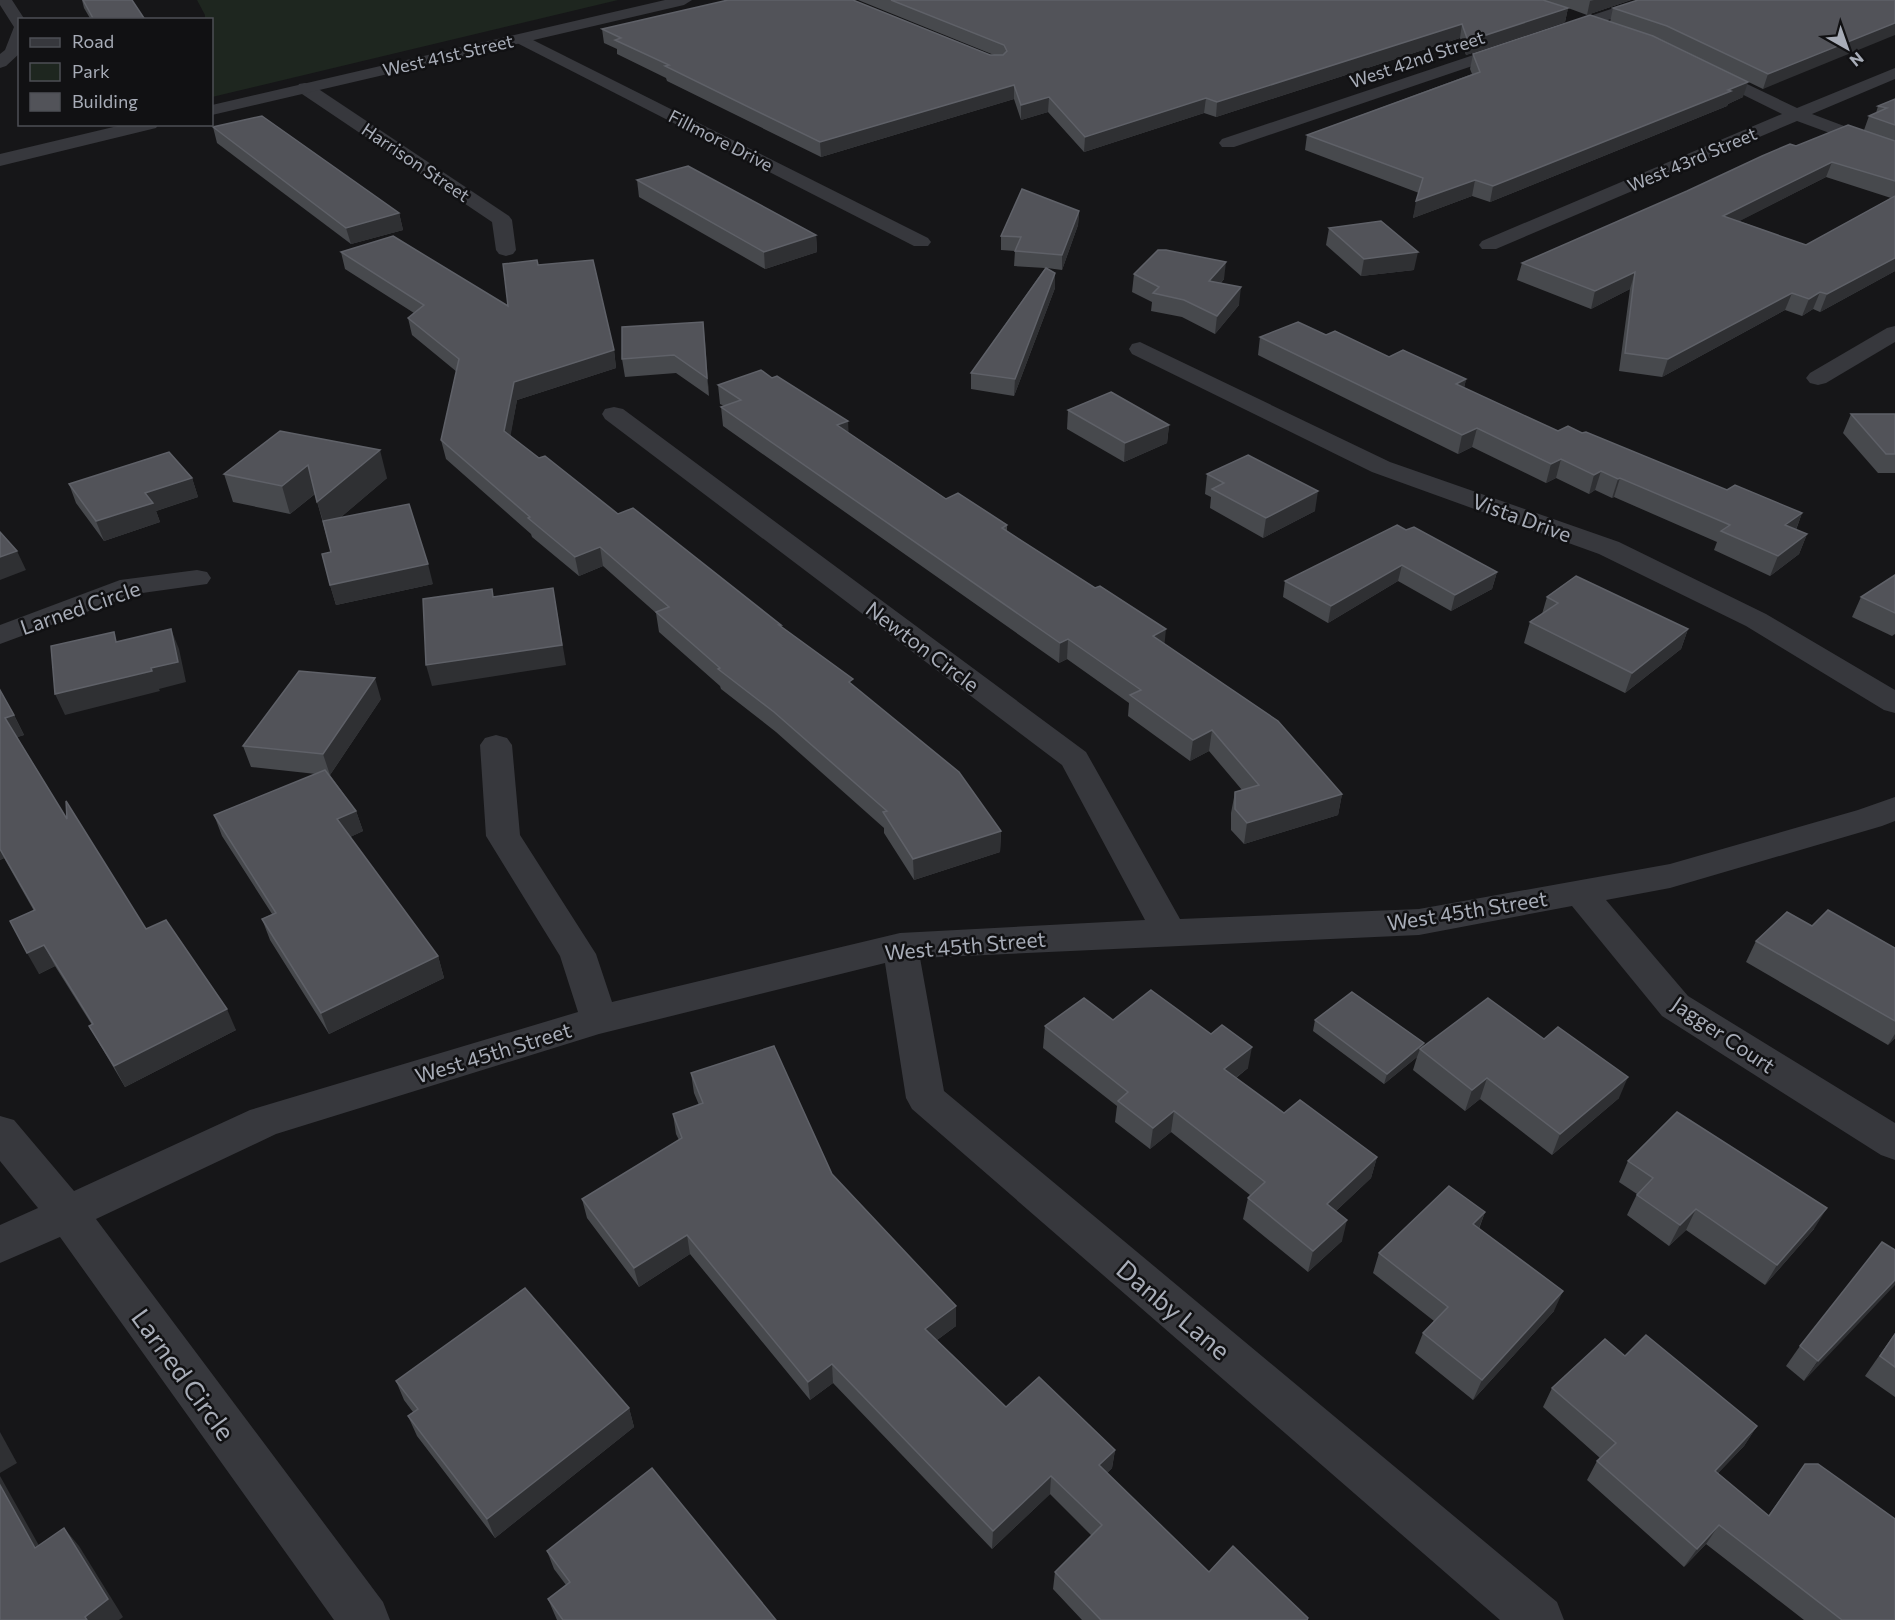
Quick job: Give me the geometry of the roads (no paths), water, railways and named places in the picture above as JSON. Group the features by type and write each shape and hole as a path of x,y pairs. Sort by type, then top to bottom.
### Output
{"street":[{"path":"4,0 18,21"},
{"name":"West 41st Street","path":"213,110 684,0"},
{"name":"West 42nd Street","path":"1228,143 1653,0"},
{"path":"1563,14 1613,31"},
{"path":"0,63 12,52 18,36"},
{"name":"Fillmore Drive","path":"521,39 921,242"},
{"path":"1688,61 1798,114 1895,150"},
{"name":"West 43rd Street","path":"1489,245 1895,73"},
{"name":"Harrison Street","path":"305,88 502,220 506,250"},
{"path":"0,160 142,126"},
{"path":"1818,378 1895,333"},
{"name":"Vista Drive","path":"1140,349 1382,467 1609,548 1756,620 1895,703"},
{"name":"Newton Circle","path":"614,414 1075,759 1169,932"},
{"name":"Larned Circle","path":"0,635 130,586 197,578"},
{"path":"496,745 503,836 578,954 599,1020"},
{"name":"West 45th Street","path":"0,1245 264,1121 599,1020 900,946 1419,922 1670,876 1870,818 1895,808"},
{"name":"Jagger Court","path":"1580,892 1675,1006 1895,1143"},
{"name":"Danby Lane","path":"900,946 926,1098 1539,1620"},
{"name":"Larned Circle","path":"0,1132 67,1214 365,1620"}]}
